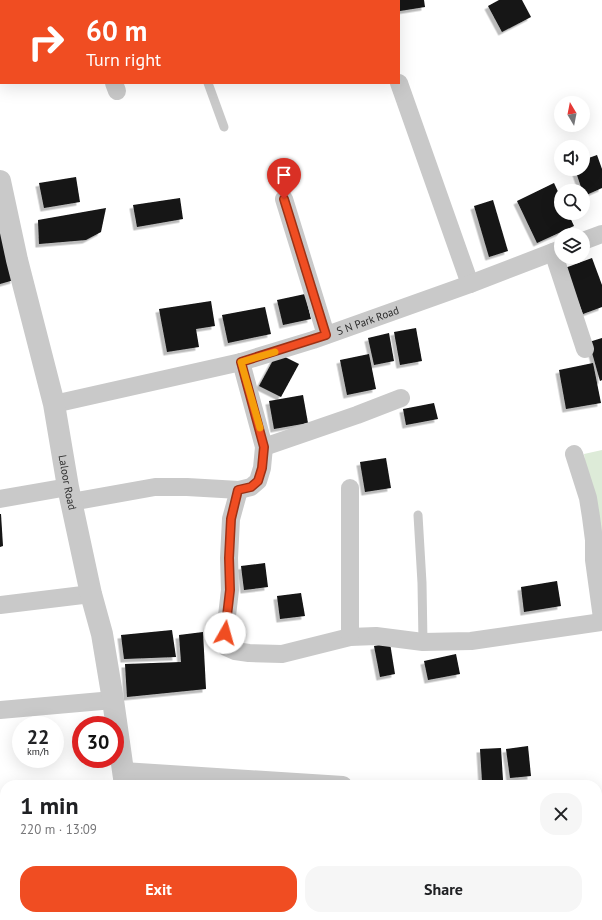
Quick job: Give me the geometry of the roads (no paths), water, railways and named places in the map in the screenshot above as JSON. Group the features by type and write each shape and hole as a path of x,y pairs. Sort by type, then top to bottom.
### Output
{"street":[{"path":"399,84 470,284"},
{"name":"Laloor Road","path":"0,182 17,260 54,404 69,494 91,594 102,634 124,778"},
{"path":"284,199 326,335"},
{"path":"590,238 602,234"},
{"name":"S N Park Road","path":"54,404 241,362 326,335 470,284 554,251"},
{"path":"561,264 585,349"},
{"path":"0,499 155,487 238,490 251,487 258,481 262,468 264,447 241,362"},
{"path":"264,447 401,398"},
{"path":"574,454 588,498 594,540 594,560 602,618"},
{"path":"350,488 350,637"},
{"path":"238,490 231,519 229,558 230,590 225,633 226,647 235,651 249,654 282,654 350,637 376,636 423,642 471,641 602,622"},
{"path":"0,605 91,594"},
{"path":"0,710 113,700"},
{"path":"124,778 191,780"}],"lane":[{"path":"208,84 224,127"},
{"path":"418,515 422,583 423,642"}]}
